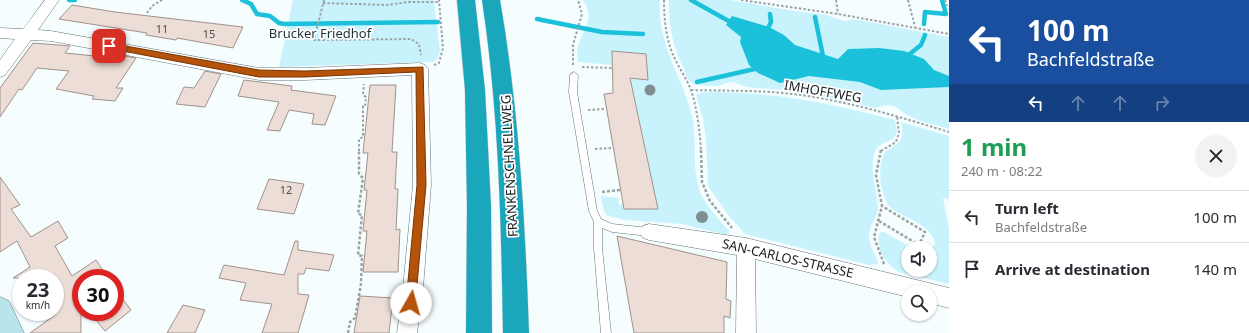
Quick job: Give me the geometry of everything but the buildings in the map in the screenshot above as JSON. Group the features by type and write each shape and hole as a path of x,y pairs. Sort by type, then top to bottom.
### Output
{"highway":[{"path":"466,0 475,90 479,207 479,333"},
{"name":"FRANKENSCHNELLWEG","path":"492,0 504,87 512,212 516,333"}],"street":[{"path":"0,71 52,0"},
{"path":"0,33 58,37 259,74 305,74 420,69 422,185 413,288 407,333"},
{"name":"SAN-CARLOS-STRASSE","path":"649,232 693,237 746,247 901,286"},
{"path":"746,247 746,333"},
{"path":"937,295 949,298"},
{"path":"0,310 11,333"}],"lane":[{"path":"574,71 573,92 589,193 592,211 598,222 598,248 606,333"},
{"path":"598,222 612,228 649,232"}],"path":[{"path":"147,13 152,6 162,0"},
{"path":"578,0 582,8 582,23 572,51 574,71 612,68"},
{"path":"664,0 664,21 668,42 691,90 700,135 702,182 710,201 746,247"},
{"path":"741,0 758,4 838,14 949,34"},
{"path":"757,0 758,4"},
{"path":"836,0 838,14"},
{"path":"908,0 915,27"},
{"path":"945,0 947,6"},
{"path":"408,1 439,1 443,48 442,56 439,63 430,67 420,69 421,46 418,42 411,39 314,40 323,2 387,5 402,4 408,1"},
{"path":"348,333 350,322 355,318 361,284 362,256 358,255 362,215 358,214 363,178 358,174 359,139 363,137 363,106 366,106 366,97 363,95 365,72"},
{"name":"IMHOFFWEG","path":"691,90 761,91 800,95 844,103 898,116 949,132"},
{"path":"576,110 606,109"},
{"path":"891,283 874,237 882,206 876,175 881,150 896,142 898,137 898,116"},
{"path":"583,150 613,148"},
{"path":"589,193 620,190"},
{"path":"879,221 919,245 925,232 882,206"}],"green space":[{"name":"Brucker Friedhof","path":"293,0 434,0 440,51 437,59 432,62 279,67"},
{"path":"583,0 660,0 660,17 667,48 684,90 693,120 695,168 699,187 708,206 730,232 726,235 682,224 625,220 606,215 601,196 618,198 619,205 623,204 624,209 658,209 634,94 630,93 628,78 648,80 646,54 612,51 612,65 578,62 578,45 586,27 589,14"},
{"path":"669,0 730,0 826,15 844,21 853,19 949,37 949,129 917,120 889,105 876,108 797,91 746,87 734,82 725,83 719,86 694,85 686,76 674,44 670,27"},
{"path":"703,92 728,92 800,99 847,108 895,120 897,132 893,139 882,144 876,149 873,165 878,209 877,215 870,229 869,237 878,262 877,264 869,265 745,234 729,216 708,186 706,138 703,119 696,95"},
{"path":"901,122 949,136 949,199 943,198 949,229 949,284 920,277 937,277 937,241 934,241 923,226 890,207 883,194 880,180 882,158 885,152 900,141 902,138"},
{"path":"881,232 884,232 901,242 901,272 894,269 886,261 881,252 879,246 879,235"}],"water":[{"path":"732,16 769,27 784,35 795,45 838,59 848,49 879,48 904,51 924,59 934,70 949,76 949,87 881,90 860,82 809,76 780,83 758,73 749,65 740,42 741,37 726,25"}],"waterway":[{"path":"69,0 75,0"},
{"path":"242,0 251,4 257,14 270,16 279,23 284,24 438,22"},
{"path":"691,0 734,24"},
{"path":"924,24 925,12 946,14 942,0"},
{"path":"766,32 771,22 770,14"},
{"path":"815,17 824,61"},
{"path":"537,19 602,32 643,34"},
{"path":"906,57 921,45 925,35"},
{"path":"697,82 759,68"}],"route":[{"path":"109,46 259,74 305,74 420,69 422,185 411,303"}]}
